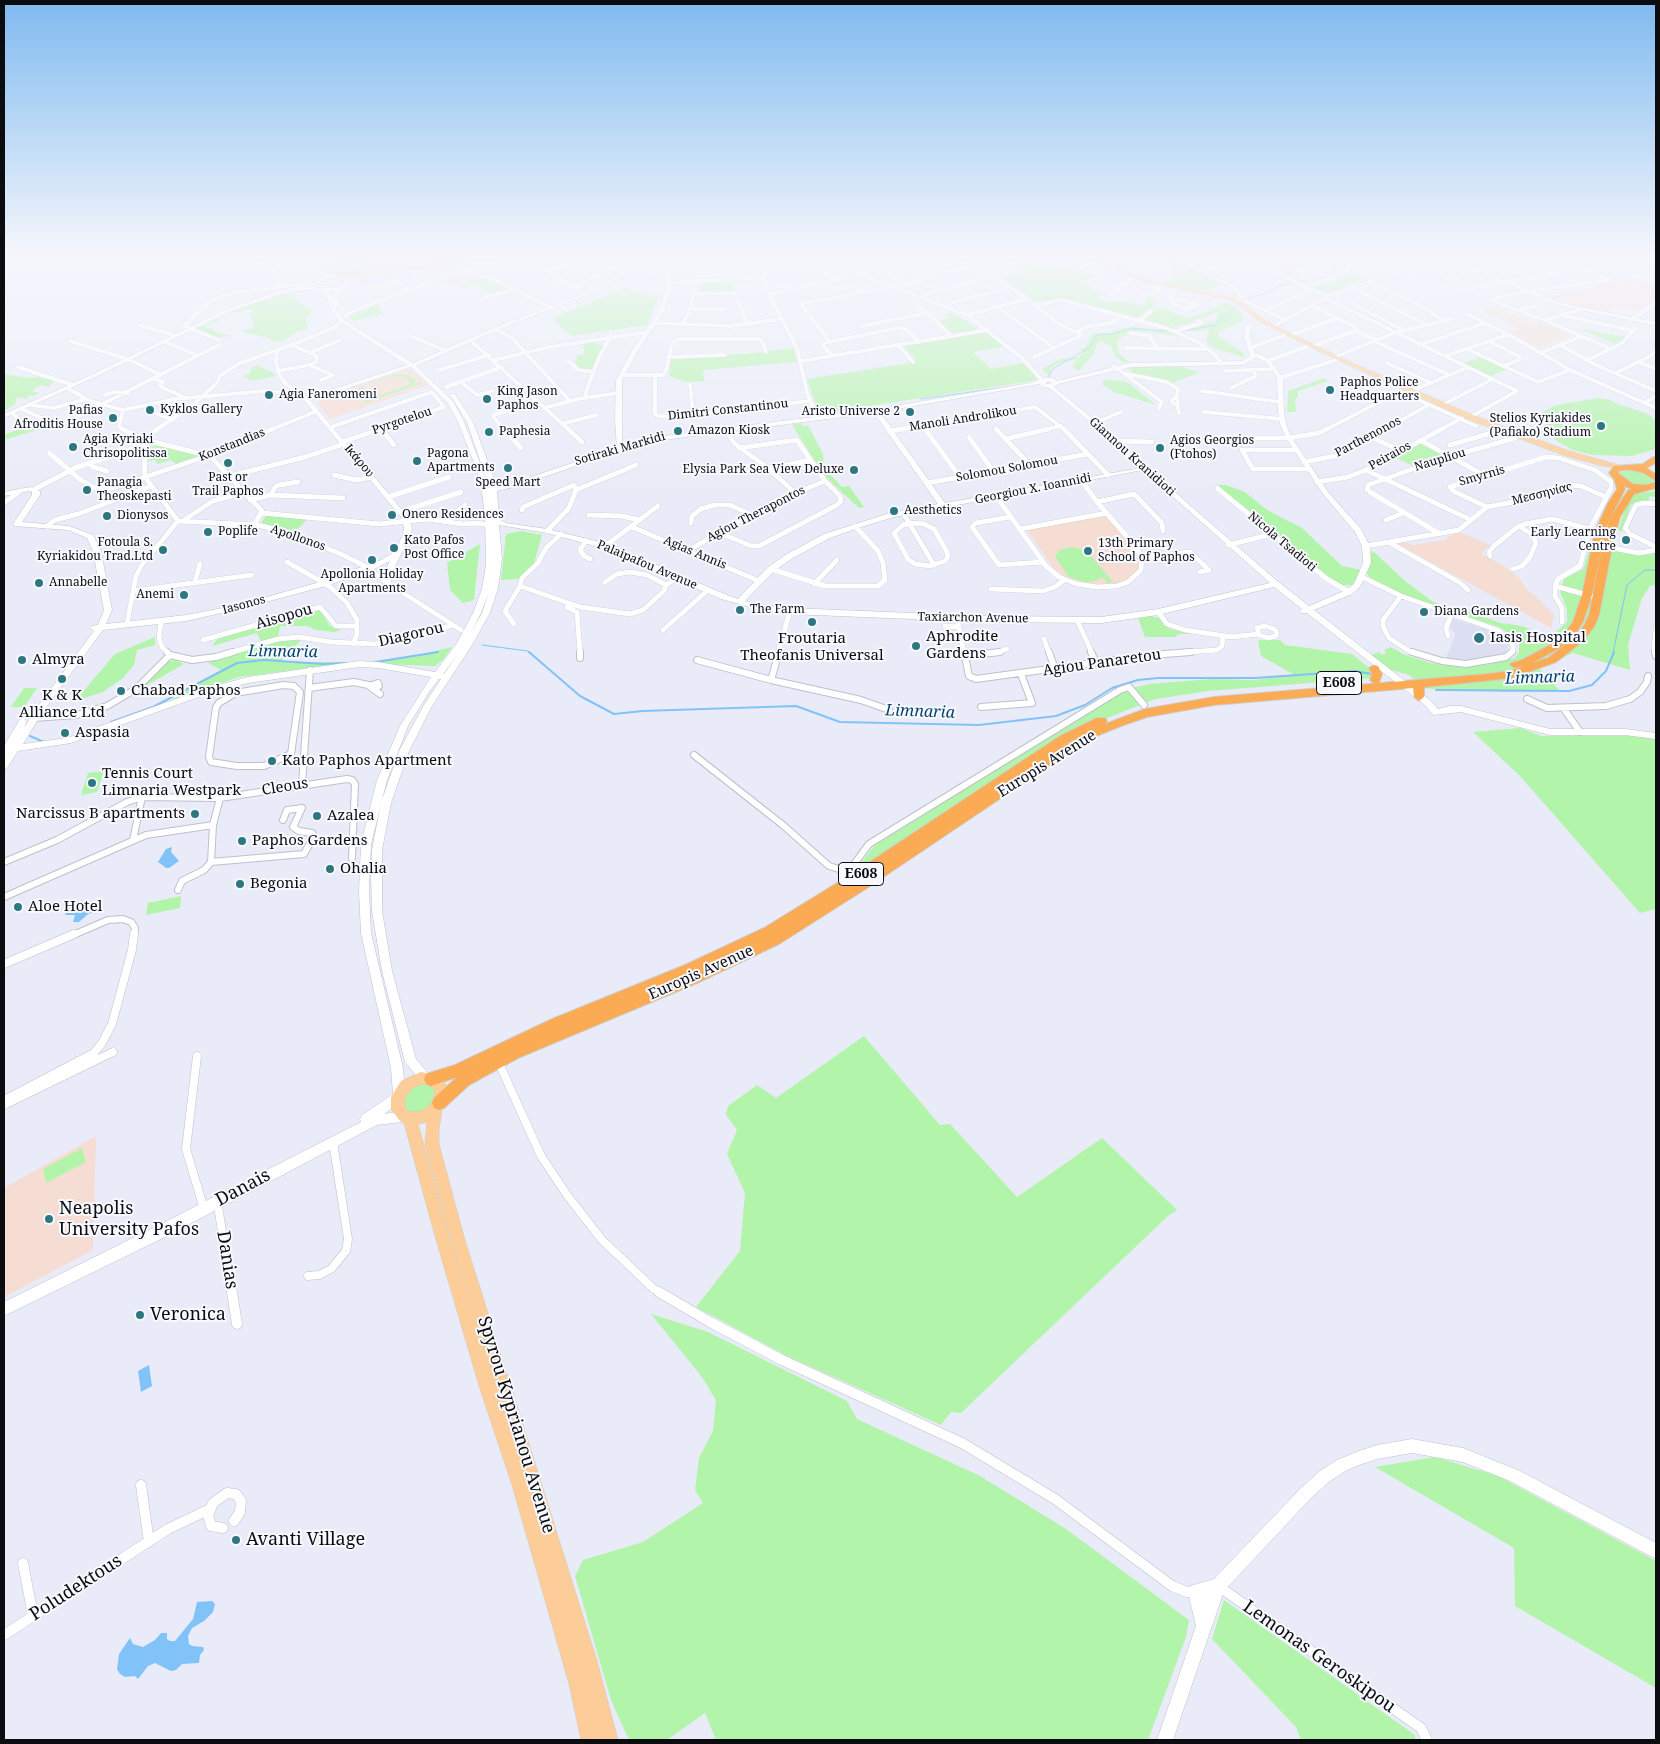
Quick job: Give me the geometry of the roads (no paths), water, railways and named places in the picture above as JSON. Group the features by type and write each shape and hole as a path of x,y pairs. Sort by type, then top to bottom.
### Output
{"highway":[{"path":"1622,467 1647,465 1656,459"},
{"name":"E608","path":"1616,478 1614,470 1622,467"},
{"path":"1634,467 1654,480"},
{"path":"1616,478 1628,485 1654,480"},
{"name":"Europis Avenue","path":"429,1079 458,1070 557,1023 690,969 769,932 850,882 1064,739 1091,725 1144,705 1194,695 1374,674 1396,682 1424,683 1512,674 1552,660 1578,640 1589,627 1591,596 1600,531 1612,502 1621,489 1616,478"},
{"name":"Europis Avenue","path":"437,1106 464,1080 498,1061 599,1016 692,979 774,940 819,913 1061,752 1095,732 1145,713 1177,706 1396,682 1481,671 1526,662 1556,646 1569,635 1591,596 1612,526 1622,505 1631,492 1654,480"},
{"path":"1419,697 1418,686 1424,683"}],"main road":[{"path":"4,416 70,387 177,334"},
{"path":"363,334 415,364 439,389 457,413 490,489 489,516 498,537 498,559 494,588 486,613 468,644 440,678 404,726 382,780 370,824 364,872 364,913 369,950 397,1068 398,1108 407,1117 423,1117 437,1106 441,1089 411,1062 389,980 377,911 376,876 381,828 393,780 414,728 440,678 447,660"},
{"path":"371,334 393,347 446,387 470,422 490,489 493,523 490,565 484,594 467,632 443,665 435,669 414,672"},
{"path":"311,404 320,396 415,364 483,334"},
{"path":"623,447 618,393 619,380 646,334"},
{"path":"1247,334 1251,351 1268,362 1280,378 1282,419 1289,438 1317,482 1358,531 1366,546 1366,563 1362,577 1347,597 1318,611 1309,612"},
{"path":"1288,335 1405,393 1498,432 1601,468 1616,478"},
{"name":"Sotiraki Markidi","path":"490,489 637,442 665,435 876,411 1030,385 1116,367 1221,363 1242,360 1251,351"},
{"path":"623,376 623,447"},
{"path":"311,404 329,393"},
{"path":"1405,393 1442,405 1465,418 1566,454 1622,467"},
{"name":"Ικάρου","path":"311,404 406,521"},
{"path":"876,411 943,506"},
{"name":"Sotiraki Markidi","path":"623,447 664,438 725,429"},
{"path":"624,437 629,441 637,442"},
{"name":"Georgiou X. Ioannidi","path":"739,602 771,569 815,541 855,526 903,513 1144,468"},
{"name":"Giannou Kranidioti","path":"1144,468 1262,577 1396,682"},
{"path":"4,494 35,489 36,495 17,524 76,530 87,535 92,540 97,551 107,597 99,626 7,752"},
{"path":"388,583 388,572 407,535 406,521"},
{"name":"Palaipafou Avenue","path":"493,523 547,531 605,546 707,591 739,602"},
{"name":"Palaipafou Avenue","path":"498,537 508,529 524,528"},
{"name":"Giannou Kranidioti","path":"1229,545 1272,584"},
{"path":"366,569 388,560 400,548"},
{"name":"Iasonos","path":"99,626 161,622 220,612 323,584 366,569"},
{"path":"1256,586 1262,577"},
{"name":"Taxiarchon Avenue","path":"1207,600 1226,593 1272,584"},
{"name":"Taxiarchon Avenue","path":"739,602 768,609 958,622 1077,620 1121,618 1158,612 1272,584"},
{"path":"1309,612 1349,592"},
{"name":"Giannou Kranidioti","path":"1309,612 1374,674"},
{"path":"4,766 7,752 20,726 99,626"},
{"path":"7,752 68,745 224,694 248,683 342,665 368,664 440,678"},
{"path":"7,752 68,741 232,683 342,668 367,668 440,678"},
{"path":"1396,682 1431,706 1436,713"},
{"path":"1396,682 1436,713"},
{"path":"1436,713 1450,708 1461,709 1544,731 1624,732 1656,736"},
{"path":"399,1095 411,1082 429,1079"},
{"name":"Danais","path":"217,1199 374,1116 399,1095"},
{"name":"Spyrou Kyprianou Avenue","path":"437,1106 432,1136 438,1168 457,1237 588,1661 609,1740"},
{"name":"Danais","path":"4,1309 203,1206 376,1120 407,1117"},
{"name":"Spyrou Kyprianou Avenue","path":"407,1117 488,1389 520,1485 572,1665 590,1740"},
{"name":"Danais","path":"4,1302 203,1206"},
{"path":"1165,1740 1218,1586 1306,1493 1325,1476 1342,1465 1359,1458 1377,1452 1412,1446 1463,1455 1515,1476 1656,1550"},
{"path":"1204,1626 1196,1592 1218,1586"}],"street":[{"path":"169,334 174,336"},
{"path":"203,334 219,340"},
{"path":"143,439 194,404 217,383 220,376 240,363 317,334"},
{"path":"505,334 512,338 570,401"},
{"path":"494,360 524,352 626,334"},
{"path":"697,340 699,334"},
{"path":"789,334 801,361 803,378 817,418"},
{"path":"824,334 829,342"},
{"path":"833,356 823,346 824,343 869,334"},
{"path":"911,334 918,342"},
{"path":"801,361 961,334"},
{"name":"Giannou Kranidioti","path":"993,334 1144,468"},
{"path":"1035,334 1054,348"},
{"path":"1034,357 1082,336 1080,334"},
{"path":"1137,334 1151,337 1157,349"},
{"path":"1184,334 1208,349 1221,363"},
{"path":"1268,362 1347,334"},
{"path":"1364,334 1449,375"},
{"path":"1280,378 1287,377 1390,334"},
{"path":"1397,334 1493,379"},
{"path":"1419,345 1450,334"},
{"path":"1574,334 1611,349"},
{"path":"1587,360 1611,349 1631,334"},
{"path":"1251,351 1288,335"},
{"path":"1445,356 1507,335 1570,370 1656,408"},
{"path":"411,336 446,352"},
{"path":"586,397 586,392 599,357 611,336"},
{"path":"1541,353 1580,337"},
{"path":"623,376 655,376 664,374 674,340 758,339 762,341 766,352"},
{"path":"310,353 340,340"},
{"path":"470,340 489,355 582,442"},
{"path":"70,341 161,375"},
{"path":"163,341 196,355"},
{"path":"1489,341 1521,358 1503,366"},
{"path":"22,409 56,425 63,424 128,393 196,355 219,345"},
{"path":"277,350 276,362 278,371 309,365 318,358 292,345"},
{"path":"898,345 913,362"},
{"path":"1560,345 1616,374 1650,386 1656,391"},
{"path":"1125,348 1208,349"},
{"path":"1467,349 1538,382 1570,370"},
{"path":"1616,374 1656,351"},
{"path":"440,370 489,355"},
{"path":"668,357 725,355"},
{"path":"568,360 578,370 594,372"},
{"path":"1638,362 1656,369"},
{"path":"1388,363 1431,383"},
{"path":"309,365 333,375 321,380"},
{"path":"18,367 70,387 86,399 123,410 204,395 266,391 280,393 293,390"},
{"path":"446,387 502,367"},
{"path":"1116,367 1162,402 1175,402"},
{"path":"1223,438 1289,438 1319,433 1390,395 1405,393 1468,367"},
{"path":"1225,371 1274,369"},
{"path":"1230,388 1256,376 1252,370"},
{"name":"Ικάρου","path":"278,371 283,382 311,404"},
{"path":"1123,373 1168,382 1178,389 1175,402 1179,413"},
{"name":"Dimitri Constantinou","path":"655,376 656,415 666,417 810,401"},
{"path":"155,379 163,382 160,386 184,398"},
{"path":"1442,405 1493,379"},
{"name":"Peiraios","path":"1317,482 1348,477 1366,470 1420,440 1517,391 1493,379"},
{"path":"461,382 477,395 494,391"},
{"path":"690,384 693,414"},
{"path":"1202,391 1280,402"},
{"name":"Pyrgotelou","path":"230,476 304,457 444,407 432,392 331,427"},
{"path":"120,397 106,394 128,393"},
{"path":"544,408 586,397 618,393"},
{"path":"1405,393 1429,405 1465,418 1476,426"},
{"path":"1644,403 1656,396"},
{"path":"30,405 54,408 86,399"},
{"path":"521,448 494,418 494,415 536,400"},
{"path":"1159,408 1162,402"},
{"path":"194,404 215,413"},
{"name":"Konstandias","path":"113,488 145,475 208,455 311,404"},
{"name":"Parthenonos","path":"1304,462 1328,458 1429,405"},
{"name":"Manoli Androlikou","path":"890,431 1035,407 1061,426"},
{"path":"123,410 119,427 143,439 147,445"},
{"path":"1094,423 1121,412"},
{"path":"1204,412 1282,419"},
{"path":"11,413 17,417 19,422 26,425"},
{"path":"157,414 173,420"},
{"path":"562,424 596,416"},
{"path":"922,425 960,477"},
{"path":"1006,439 1061,426 1108,475"},
{"path":"380,429 394,445"},
{"path":"513,437 539,429"},
{"path":"725,429 734,444 769,469 794,492"},
{"path":"996,429 1029,464"},
{"path":"1450,445 1498,432"},
{"path":"1371,437 1401,451"},
{"path":"969,438 993,471"},
{"name":"Naupliou","path":"1403,513 1370,492 1368,487 1386,478 1514,438"},
{"path":"718,532 752,546 762,545 840,503 840,496 824,481 796,440 739,448"},
{"path":"1420,440 1484,475"},
{"path":"1115,441 1152,442"},
{"path":"35,489 70,470 88,463 156,444 208,455 230,476 242,493 262,513 371,523 428,519 462,524 493,523"},
{"path":"147,445 144,451 145,475 151,486 181,520"},
{"path":"1296,450 1242,450 1253,469 1309,469"},
{"path":"49,453 81,480 97,489 113,488 122,498"},
{"name":"Solomou Solomou","path":"927,483 1088,454"},
{"name":"Smyrnis","path":"1487,507 1449,488 1451,485 1546,457 1559,458 1595,470 1607,478 1612,484 1606,497"},
{"path":"769,469 809,460"},
{"path":"88,463 93,467 107,471"},
{"path":"522,510 523,507 636,464"},
{"path":"1366,470 1471,520"},
{"path":"334,475 357,480 372,477"},
{"path":"388,497 449,477"},
{"path":"996,496 1043,562 1050,570 1064,580 1097,587 1122,584 1139,573 1142,558 1136,547 1097,502 1081,480"},
{"name":"Agiou Therapontos","path":"689,550 750,514 794,492 824,481"},
{"path":"271,495 275,487 279,485 298,482"},
{"name":"Μεσσηνίας","path":"1366,546 1459,530 1487,507 1529,499 1571,484 1581,486 1606,497"},
{"path":"47,526 55,520 74,516 151,486"},
{"path":"547,531 569,508 575,487"},
{"name":"Nicola Tsadioti","path":"1218,488 1327,579 1349,592"},
{"path":"4,503 20,491"},
{"path":"400,512 462,492"},
{"path":"127,624 136,576 142,566 181,520 213,502 242,493"},
{"path":"1097,502 1134,494 1162,523 1163,531"},
{"path":"250,500 271,495 343,498"},
{"path":"1562,622 1562,608 1555,596 1558,579 1580,566 1590,528 1606,497"},
{"path":"1656,504 1644,503 1636,505 1625,528 1630,534 1656,548"},
{"path":"444,521 465,505"},
{"path":"691,524 692,516 714,505 730,505 750,514"},
{"path":"605,546 658,506"},
{"path":"254,525 262,513"},
{"path":"903,513 934,565"},
{"path":"1020,529 1107,513"},
{"path":"1386,520 1403,513 1440,534"},
{"path":"589,515 621,516 640,520"},
{"path":"477,523 489,516"},
{"path":"1010,516 976,523 972,528 999,565 1043,562"},
{"path":"1490,556 1489,552 1494,546 1519,526 1548,519 1590,528"},
{"name":"Apollonos","path":"181,520 254,525 299,536 355,562 461,630"},
{"path":"908,523 930,526 948,552 948,557 940,564 934,565 915,564 908,559 894,533 897,528 908,523"},
{"path":"771,569 814,584 873,588 884,582 883,563 878,551 855,526"},
{"path":"1513,569 1522,566 1536,543 1534,537 1519,526"},
{"name":"Agias Annis","path":"632,527 758,581"},
{"path":"514,624 505,611 524,575 538,564 546,548 561,534"},
{"path":"1229,545 1273,534"},
{"path":"586,541 580,550 584,556 590,559"},
{"path":"1390,543 1459,582 1468,590"},
{"path":"1607,547 1639,553 1656,548"},
{"path":"1142,558 1190,552 1208,570 1200,572"},
{"path":"814,584 838,560"},
{"path":"287,562 334,590 347,602 355,616 357,626 357,634 353,644"},
{"path":"195,582 200,564"},
{"path":"638,573 646,565"},
{"path":"605,582 623,572 648,575 666,584"},
{"path":"134,589 252,575"},
{"path":"1362,577 1401,596 1500,632 1511,642 1513,651 1506,657 1466,664 1442,662 1409,651 1389,638 1383,626 1384,620 1401,596"},
{"path":"519,587 563,603 634,614 640,612 657,598 664,591 666,584 677,578"},
{"path":"991,589 1043,591 1055,587 1064,580"},
{"path":"1556,586 1591,596"},
{"path":"663,630 707,591"},
{"path":"563,603 577,612 580,658"},
{"name":"Aisopou","path":"203,640 320,607 336,626 357,626"},
{"path":"771,680 790,611"},
{"path":"1158,612 1167,624 1185,630 1223,636 1258,634"},
{"path":"1448,636 1446,628 1451,614"},
{"path":"1077,620 1096,664"},
{"path":"33,718 77,715 112,704 136,689 170,655 160,643 161,622"},
{"path":"945,626 958,622 964,656 998,653 1007,649"},
{"name":"Diagorou","path":"170,655 184,659 199,660 235,652 269,640 299,637 353,644 375,644 402,640 453,625"},
{"path":"1656,631 1654,645 1656,656"},
{"name":"Agiou Panaretou","path":"964,656 967,670 972,678 991,678 1151,655 1217,650 1222,646 1223,636"},
{"path":"1044,639 1055,669"},
{"path":"697,660 771,680 838,694 882,706 889,710"},
{"path":"302,784 310,672"},
{"path":"981,707 1032,703 1021,674"},
{"path":"1527,699 1541,707 1564,709 1618,703 1640,692 1647,682 1648,676"},
{"path":"309,688 348,682 372,688 380,694"},
{"path":"291,754 297,722 300,689 291,685 224,694 216,707 209,757 211,762 235,766 264,766 291,754 305,752"},
{"path":"694,755 784,826 829,866 842,870 852,867 870,844 1120,690 1129,687 1144,705"},
{"path":"299,700 308,699"},
{"path":"1564,709 1580,732"},
{"name":"Cleous","path":"4,862 57,840 127,802 142,797 220,798 302,784 347,779 354,782 355,791 352,858"},
{"path":"134,840 142,797"},
{"path":"178,890 182,881 204,870 211,862 213,825 220,798"},
{"path":"211,862 304,854 314,836 312,833 299,831 293,827 302,808 287,809 282,820"},
{"path":"4,897 134,840 157,832 213,825"},
{"path":"4,964 108,920 123,919 131,922 135,928 132,950 112,1024 102,1043 94,1053 4,1100"},
{"path":"4,1105 113,1052"},
{"path":"197,1056 186,1149 203,1206"},
{"path":"498,1061 541,1156 567,1195 602,1240 653,1288 710,1322 782,1360 962,1443 1055,1500 1172,1586 1187,1592 1196,1592"},
{"path":"308,1276 319,1275 331,1269 346,1251 347,1231 333,1142"},
{"name":"Danias","path":"217,1199 237,1324"},
{"path":"141,1485 149,1542"},
{"name":"Poludektous","path":"4,1634 168,1529 210,1509 222,1495 227,1493 236,1494 241,1501 242,1506 234,1522"},
{"path":"210,1509 209,1521 211,1526 223,1528"},
{"path":"23,1562 33,1616"},
{"name":"Lemonas Geroskipou","path":"1218,1586 1421,1728 1427,1740"}],"water":[{"path":"172,847 171,852 179,861 166,868 158,862 166,849"},
{"path":"88,901 95,908 94,912 88,914 79,922 73,922 75,915 65,915 68,908 78,907"},
{"path":"149,1365 152,1386 141,1392 138,1371"},
{"path":"212,1601 215,1604 213,1612 204,1621 192,1628 188,1636 189,1644 203,1647 204,1650 200,1655 199,1663 182,1664 176,1670 171,1671 155,1663 148,1666 138,1679 135,1676 125,1677 120,1674 117,1669 119,1654 130,1638 133,1644 143,1647 155,1640 161,1633 167,1633 167,1639 175,1641 193,1619 197,1602"}],"waterway":[{"path":"1048,377 1054,368 1089,348 1097,335 1107,334"},
{"path":"921,399 1020,385"},
{"name":"Limnaria","path":"1613,653 1627,585 1645,570 1656,570"},
{"name":"Limnaria","path":"482,645 531,653"},
{"name":"Limnaria","path":"376,662 438,652 430,653"},
{"name":"Limnaria","path":"529,652 580,696 614,714 643,711 796,706 840,722 979,725 1056,716 1085,705 1112,688 1138,680 1158,678 1255,678 1355,671 1372,674"},
{"name":"Limnaria","path":"1436,690 1569,691 1592,685 1606,671 1614,652"},
{"name":"Limnaria","path":"111,722 153,707 237,663 264,660 323,664 346,663"},
{"name":"Limnaria","path":"30,736 44,742"}],"place":[{"name":"Paphos Police Headquarters","path":"1330,390"},
{"name":"Agia Faneromeni","path":"269,395"},
{"name":"King Jason Paphos","path":"487,399"},
{"name":"Kyklos Gallery","path":"150,410"},
{"name":"Aristo Universe 2","path":"910,412"},
{"name":"Pafias Afroditis House","path":"113,418"},
{"name":"Stelios Kyriakides (Pafiako) Stadium","path":"1601,426"},
{"name":"Amazon Kiosk","path":"678,431"},
{"name":"Paphesia","path":"489,432"},
{"name":"Agia Kyriaki Chrisopolitissa","path":"73,447"},
{"name":"Agios Georgios (Ftohos)","path":"1160,448"},
{"name":"Pagona Apartments","path":"417,461"},
{"name":"Past or Trail Paphos","path":"228,463"},
{"name":"Speed Mart","path":"508,468"},
{"name":"Elysia Park Sea View Deluxe","path":"854,470"},
{"name":"Panagia Theoskepasti","path":"87,490"},
{"name":"Aesthetics","path":"894,511"},
{"name":"Onero Residences","path":"392,515"},
{"name":"Dionysos","path":"107,516"},
{"name":"Poplife","path":"208,532"},
{"name":"Early Learning Centre","path":"1626,540"},
{"name":"Kato Pafos Post Office","path":"394,548"},
{"name":"Fotoula S. Kyriakidou Trad.Ltd","path":"163,550"},
{"name":"13th Primary School of Paphos","path":"1088,551"},
{"name":"Apollonia Holiday Apartments","path":"372,560"},
{"name":"Annabelle","path":"39,583"},
{"name":"Anemi","path":"184,595"},
{"name":"The Farm","path":"740,610"},
{"name":"Diana Gardens","path":"1424,612"},
{"name":"Froutaria Theofanis Universal","path":"812,622"},
{"name":"Iasis Hospital","path":"1479,638"},
{"name":"Aphrodite Gardens","path":"916,646"},
{"name":"Almyra","path":"22,660"},
{"name":"K & K Alliance Ltd","path":"62,679"},
{"name":"Chabad Paphos","path":"121,691"},
{"name":"Aspasia","path":"65,733"},
{"name":"Kato Paphos Apartment","path":"272,761"},
{"name":"Tennis Court Limnaria Westpark","path":"92,783"},
{"name":"Narcissus B apartments","path":"195,814"},
{"name":"Azalea","path":"317,816"},
{"name":"Paphos Gardens","path":"242,841"},
{"name":"Ohalia","path":"330,869"},
{"name":"Begonia","path":"240,884"},
{"name":"Aloe Hotel","path":"18,907"},
{"name":"Neapolis University Pafos","path":"49,1219"},
{"name":"Veronica","path":"140,1315"},
{"name":"Avanti Village","path":"236,1540"}]}
